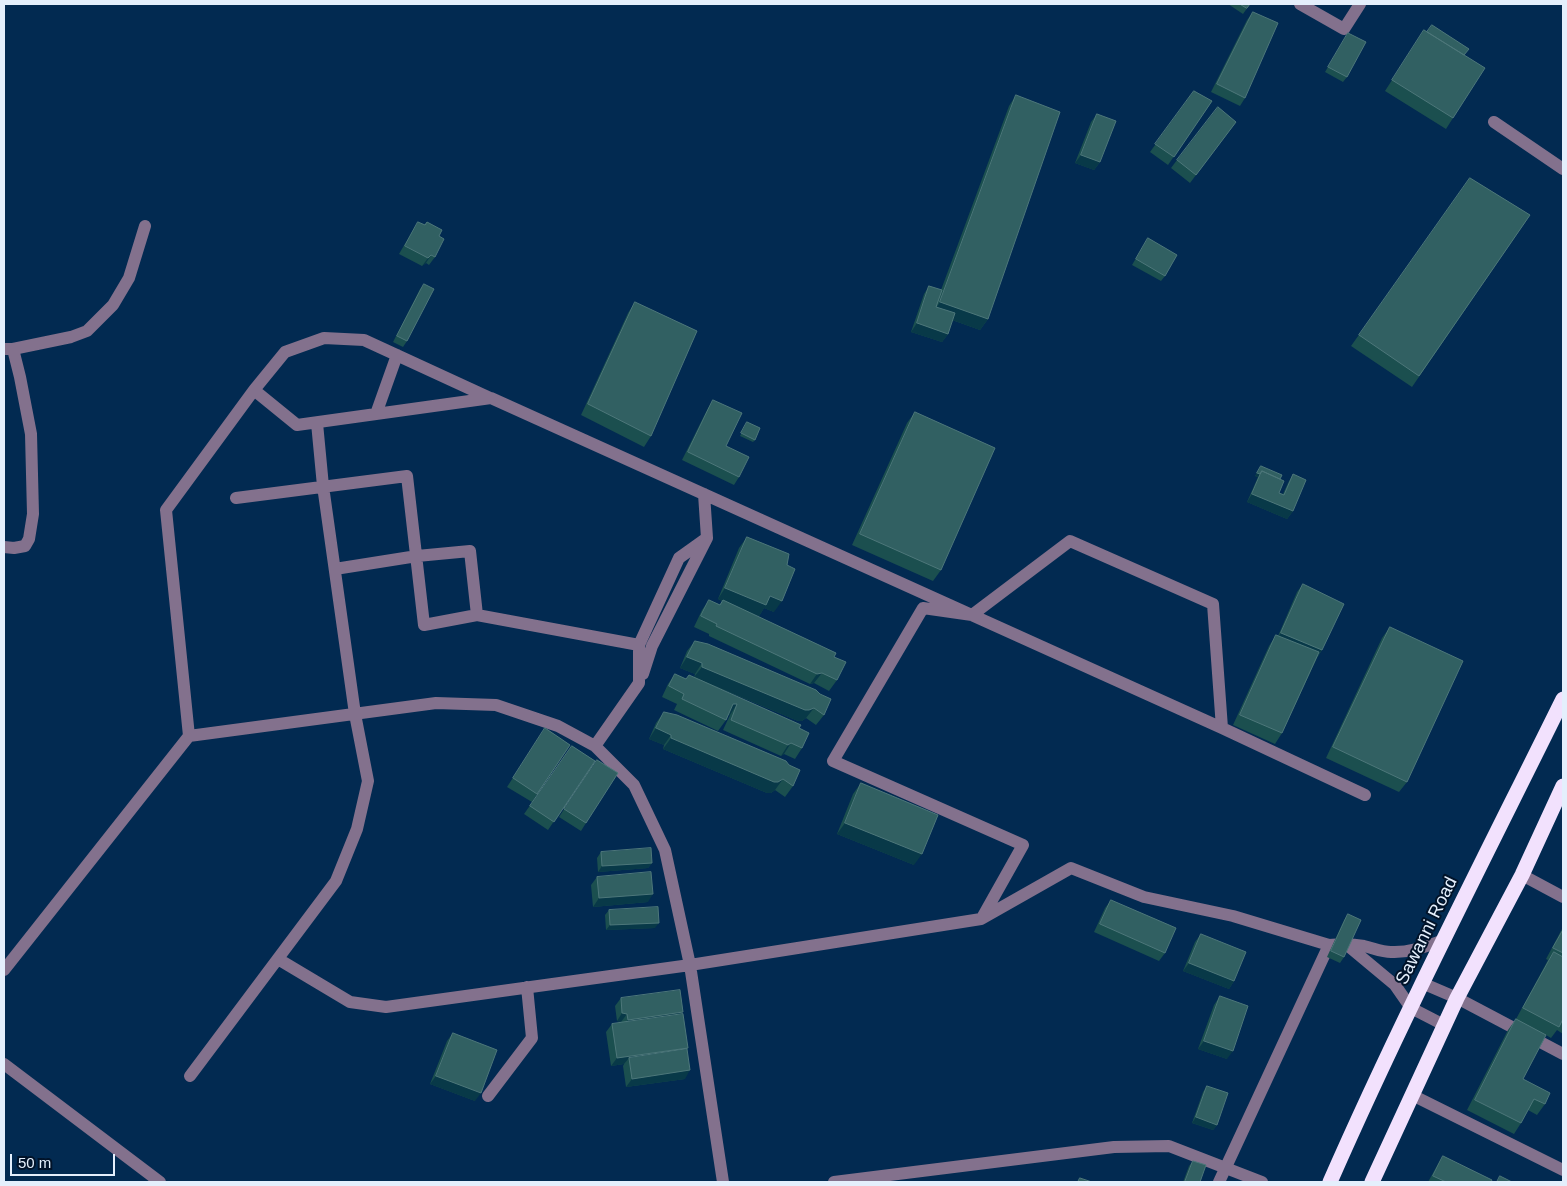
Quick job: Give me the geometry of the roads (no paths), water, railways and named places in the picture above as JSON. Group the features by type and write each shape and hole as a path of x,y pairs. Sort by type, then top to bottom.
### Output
{"highway":[{"name":"Sawanni Road","path":"1330,1182 1422,983 1563,699"},
{"path":"1372,1182 1457,998 1522,875 1563,786"}],"street":[{"path":"1300,4 1344,29 1360,4"},
{"path":"1494,122 1563,169"},
{"path":"4,547 25,546 29,539 33,514 31,434 20,377 8,349 71,337 86,331 113,305 129,278 145,226"},
{"path":"4,970 189,736 166,510 254,390 285,352 324,338 364,340 1222,728 1365,795"},
{"path":"376,414 397,355"},
{"path":"254,390 297,425 491,398"},
{"path":"190,1076 336,881 357,829 368,781 356,714 323,486 317,423"},
{"path":"236,498 407,476 424,625 477,615 639,645"},
{"path":"595,746 639,683 652,646 707,538 704,494"},
{"path":"639,683 639,645 679,558 707,538"},
{"path":"981,919 1024,845 833,761 923,608 972,615 1070,541 1213,604 1222,728"},
{"path":"335,569 417,556 470,552 477,615"},
{"path":"189,736 436,703 496,705 558,726 595,746 634,785 665,850 690,965 723,1182"},
{"path":"278,958 350,1002 386,1007 690,965 981,919 1071,868 1144,897 1233,916 1329,945 1341,944 1389,952 1405,952 1444,940"},
{"path":"1522,875 1563,897"},
{"path":"1218,1182 1329,945"},
{"path":"1348,945 1395,985 1411,1008 1444,1025"},
{"path":"1422,983 1457,998 1563,1054"},
{"path":"488,1096 532,1038 527,987"},
{"path":"4,1064 160,1182"},
{"path":"1412,1095 1563,1170"},
{"path":"834,1182 1114,1147 1169,1146 1262,1182"}]}
